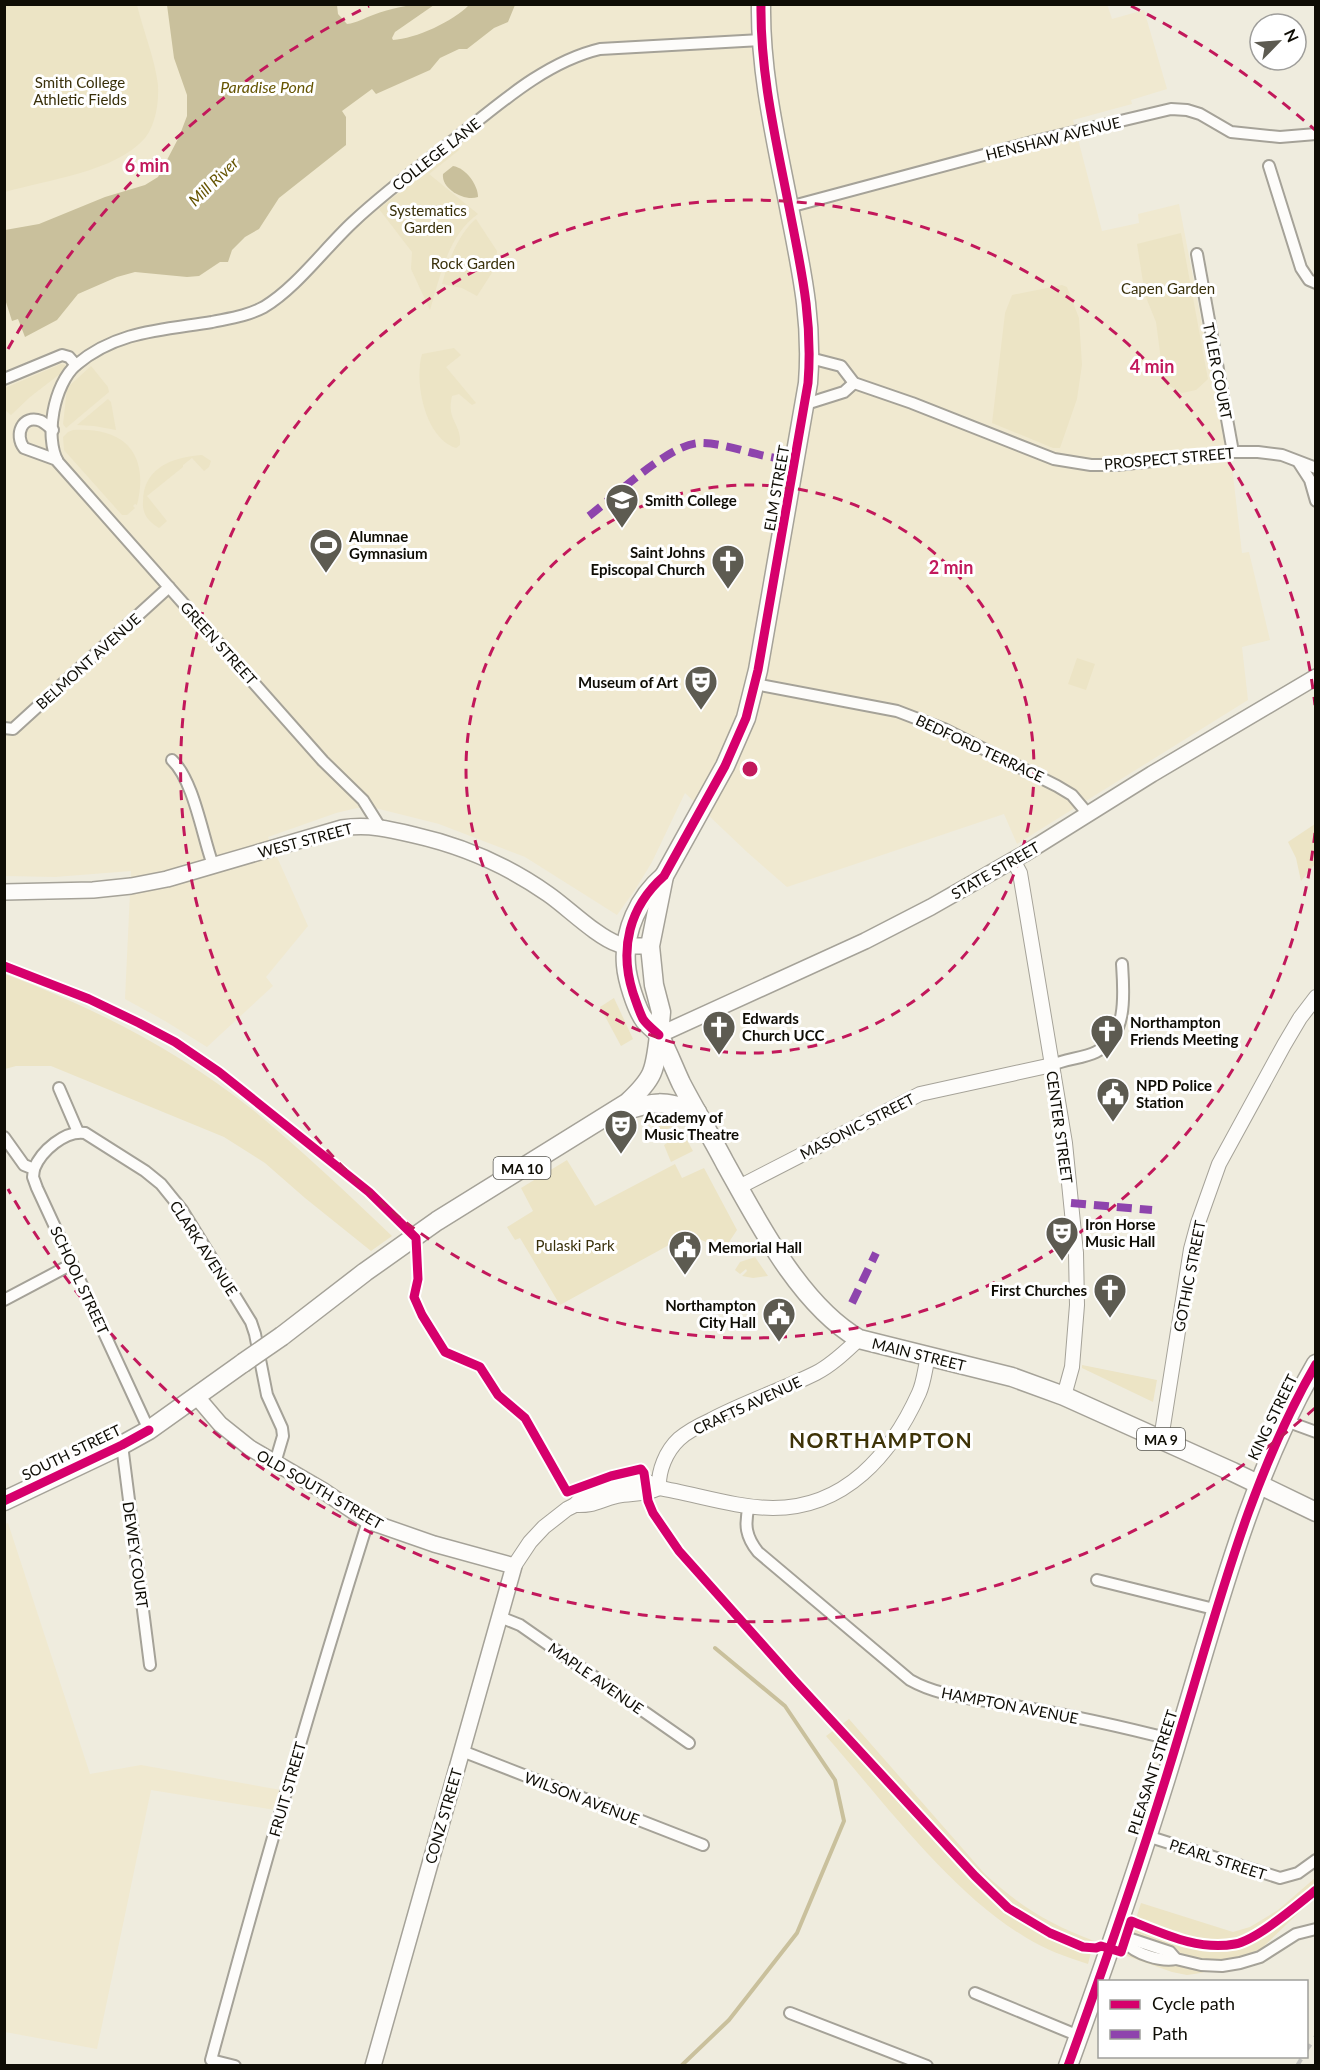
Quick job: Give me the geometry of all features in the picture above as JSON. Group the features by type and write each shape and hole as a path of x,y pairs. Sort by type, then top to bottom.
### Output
{"main road":[{"name":"ELM STREET","path":"650,946 664,876 734,747 743,726 755,684 806,404 810,358 807,297 768,98 761,40 761,4"},
{"name":"STATE STREET","path":"659,1035 900,924 1013,860 1316,677"},
{"name":"WEST STREET","path":"4,892 72,891 131,886 167,879 359,825 380,827 449,843 477,854 524,877 609,940 627,946 650,946"},
{"name":"ELM STREET","path":"627,946 637,910 649,888 664,876"},
{"name":"MAIN STREET","path":"627,946 626,967 634,997 644,1019 659,1035 697,1112 772,1245 799,1282 848,1332 860,1339 1012,1377 1064,1396 1316,1512"},
{"name":"MAIN STREET","path":"650,946 654,985 661,1012 659,1035"},
{"name":"MA 10","path":"608,1116 627,1103 649,1080 656,1066 659,1035"},
{"name":"MA 10","path":"608,1116 657,1102 675,1104 697,1112"},
{"name":"SOUTH STREET","path":"4,1501 149,1430 282,1336 386,1256 437,1221 608,1116"},
{"name":"KING STREET","path":"1257,1485 1286,1421 1316,1364"},
{"name":"OLD SOUTH STREET","path":"197,1397 220,1424 250,1448 368,1521 434,1544 514,1566"},
{"name":"PLEASANT STREET","path":"1102,1980 1119,1940 1147,1836 1257,1485"},
{"name":"CONZ STREET","path":"373,2066 514,1566"},
{"name":"PLEASANT STREET","path":"1068,2066 1098,1990"}],"street":[{"name":"COLLEGE LANE","path":"76,365 103,346 125,338 160,329 232,320 264,306 280,294 352,223 403,180 525,85 574,56 600,49 761,40"},
{"name":"HENSHAW AVENUE","path":"789,207 1036,141 1171,109 1200,114 1231,132 1280,137 1316,134"},
{"path":"1269,166 1301,268 1309,280 1316,283"},
{"name":"TYLER COURT","path":"1197,254 1233,452"},
{"path":"4,379 62,355 69,357 76,365 59,388 53,430 53,450 57,460"},
{"name":"PROSPECT STREET","path":"810,358 841,366 854,383 912,403 1044,456 1063,461 1091,465 1118,465 1233,452 1258,452 1282,455 1316,468"},
{"path":"806,404 844,392 854,383"},
{"path":"53,430 43,422 33,420 20,427 18,437 20,443 28,451 57,460"},
{"name":"GREEN STREET","path":"57,460 323,761 363,800 380,827"},
{"path":"1299,463 1310,480 1316,501"},
{"name":"BELMONT AVENUE","path":"9,728 169,587"},
{"name":"BEDFORD TERRACE","path":"755,684 881,707 928,722 1058,786 1072,795 1088,814"},
{"path":"172,760 181,769 189,788 213,865"},
{"name":"CENTER STREET","path":"1013,860 1020,873 1065,1143 1077,1269 1077,1305 1072,1367 1064,1396"},
{"path":"1052,1065 1066,1059 1095,1053 1107,1044 1123,1012 1122,964"},
{"name":"GOTHIC STREET","path":"1161,1439 1191,1249 1198,1223 1219,1164 1284,1045 1316,997"},
{"name":"MASONIC STREET","path":"739,1187 920,1094 1052,1065"},
{"path":"4,1137 24,1165 34,1169 37,1162 54,1145 67,1135 78,1132 59,1088"},
{"name":"CLARK AVENUE","path":"78,1132 85,1133 145,1171 161,1184 182,1210 251,1322 267,1395 282,1428 283,1436 275,1463"},
{"name":"SCHOOL STREET","path":"34,1169 33,1177 37,1188 149,1430"},
{"path":"4,1300 72,1264"},
{"name":"CRAFTS AVENUE","path":"659,1488 658,1476 666,1456 672,1446 684,1435 727,1411 827,1367 860,1339"},
{"path":"514,1566 530,1542 544,1527 575,1505 584,1495 613,1486 646,1481 659,1488 749,1506 772,1508 807,1504 827,1498 849,1485 886,1450 920,1391 928,1357"},
{"path":"1286,1421 1316,1432"},
{"name":"DEWEY COURT","path":"122,1445 150,1665"},
{"name":"HAMPTON AVENUE","path":"749,1506 747,1534 758,1552 910,1680 929,1689 966,1699 1052,1713 1178,1741"},
{"name":"FRUIT STREET","path":"235,2066 211,2060 336,1619 368,1521"},
{"path":"1097,1580 1218,1610"},
{"name":"MAPLE AVENUE","path":"500,1617 520,1625 689,1743"},
{"name":"WILSON AVENUE","path":"462,1751 703,1845"},
{"name":"PEARL STREET","path":"1147,1836 1272,1877 1290,1877 1316,1860"},
{"path":"1119,1940 1131,1940 1170,1952 1176,1959 1208,1966 1240,1964 1265,1955 1296,1934 1316,1929"},
{"path":"975,1993 1079,2036"},
{"path":"790,2013 927,2066"}],"shaded area":[{"name":"Smith College","path":"1107,4 1112,19 1144,10 1167,89 1131,100 1132,104 1073,120 1102,231 1139,223 1138,214 1179,204 1229,465 1232,466 1242,553 1249,552 1270,640 1242,647 1248,700 1017,844 1004,814 787,887 685,793 652,862 617,915 525,857 439,824 371,807 336,813 268,837 308,926 266,977 273,986 207,1047 125,999 131,871 55,877 5,876 5,5"},
{"path":"8,1523 90,1774 141,1765 281,1790 275,1810 151,1790 97,2049 5,2032 4,1524"}],"green space":[{"name":"Smith College Athletic Fields","path":"4,5 137,5 158,85 156,113 145,138 132,150 99,167 5,192"},
{"name":"Systematics Garden","path":"456,146 459,150 429,174 478,214 459,233 452,245 430,310 411,269 412,252 379,209"},
{"name":"Rock Garden","path":"476,219 497,251 495,268 477,296 462,288 442,284 459,240"},
{"name":"Capen Garden","path":"1181,233 1208,379 1196,390 1182,393 1164,383 1156,322 1145,295 1137,244"},
{"path":"1062,285 1067,287 1079,318 1082,365 1077,399 1060,448 1053,448 992,423 1005,313 1012,295"},
{"path":"454,348 461,355 446,367 476,403 472,405 459,394 452,396 452,417 460,438 460,445 456,448 436,433 424,408 420,379 422,354"},
{"path":"61,364 65,365 65,370 11,415 5,410 5,388"},
{"path":"91,366 108,387 109,392 66,428 63,424 67,388"},
{"path":"108,399 111,402 116,430 77,425"},
{"path":"73,430 106,433 129,447 136,458 140,471 140,487 137,505 133,506 135,508 127,515 122,515 64,450 63,437"},
{"path":"202,455 211,461 209,467 204,471 192,458 147,496 167,521 159,528 149,520 144,510 144,490 148,481 154,473 170,462"},
{"path":"1077,658 1095,664 1086,690 1068,684"},
{"path":"1315,824 1315,864 1301,881 1296,858 1288,842"},
{"path":"5,974 103,1016 195,1068 271,1125 392,1236 371,1251 265,1163 224,1137 51,1066 16,1066 5,1069"},
{"path":"614,998 633,1039 621,1046 600,1007"},
{"path":"664,1113 673,1116 678,1123 661,1133 656,1132 648,1120"},
{"path":"683,1133 693,1151 671,1162 664,1145"},
{"name":"Pulaski Park","path":"567,1160 595,1206 675,1164 682,1178 704,1168 737,1230 729,1242 727,1255 724,1256 702,1240 691,1238 678,1240 560,1305 520,1238 515,1240 507,1227 533,1211 521,1188"},
{"path":"755,1257 768,1276 753,1278 742,1276 747,1271 746,1269 740,1274 735,1270 740,1262"},
{"path":"1082,1365 1157,1380 1153,1402 1082,1368"},
{"path":"849,1719 984,1873 1035,1913 1094,1941 1088,1964 1055,1952 1025,1937 970,1896 944,1871 826,1736"},
{"path":"1315,1878 1315,1897 1261,1949 1235,1961 1201,1973 1187,1975 1124,1955 1141,1903 1233,1932 1250,1927 1278,1910"}],"water":[{"name":"Paradise Pond","path":"167,5 337,5 338,14 347,24 396,8 434,5 395,32 393,40 434,28 469,5 515,5 508,22 494,28 467,49 459,49 440,58 430,70 376,94 372,89 342,111 346,117 346,145 279,198 259,229 245,237 232,250 228,262 220,262 199,276 135,272 117,277 78,294 57,320 25,337 18,319 12,321 5,299 5,230 39,224 105,197 145,185 158,177 179,137 187,116 187,95 174,58"},
{"path":"453,166 458,167 470,178 476,187 478,197 461,196 446,185 443,174"}],"waterway":[{"path":"681,2066 729,2020 797,1933 844,1821 835,1780 785,1706 715,1648"}],"railway":[{"path":"1308,2048 1316,2036"},
{"path":"1297,2066 1302,2058"}],"marked path":[{"path":"589,516 658,461 688,445 710,444 777,458"},
{"path":"1071,1203 1152,1210"},
{"path":"852,1303 876,1253"}],"cycle path":[{"path":"659,1035 643,1019 633,993 627,961 630,930 642,901 664,876 725,766 746,718 758,670 808,383 809,337 805,294 770,106 763,55 761,4"},
{"path":"4,966 89,999 175,1042 219,1072 369,1192 416,1238 418,1279 414,1297 422,1315 445,1352 480,1367 498,1395 525,1418 567,1492 611,1476 641,1469 644,1473 648,1501 653,1513 679,1551 794,1680 975,1876 1008,1908 1050,1933 1083,1947 1101,1946 1121,1952 1131,1921 1169,1936 1195,1943 1222,1946 1235,1944 1254,1936 1277,1921 1316,1890"},
{"path":"1098,1980 1142,1854 1238,1541 1273,1450 1316,1364"},
{"path":"4,1501 149,1430"},
{"path":"1068,2066 1098,1981"}],"place":[{"name":"Smith College","path":"622,529"},
{"name":"Alumnae Gymnasium","path":"326,574"},
{"name":"Saint Johns Episcopal Church","path":"728,590"},
{"name":"Museum of Art","path":"701,711"},
{"name":"Edwards Church UCC","path":"719,1056"},
{"name":"Northampton Friends Meeting","path":"1107,1060"},
{"name":"NPD Police Station","path":"1113,1123"},
{"name":"Academy of Music Theatre","path":"621,1155"},
{"name":"Iron Horse Music Hall","path":"1062,1262"},
{"name":"Memorial Hall","path":"685,1276"},
{"name":"First Churches","path":"1110,1319"},
{"name":"Northampton City Hall","path":"779,1343"}],"district":[{"name":"NORTHAMPTON","path":"881,1439"}],"water label":[{"name":"Mill River","path":"213,181"}]}
